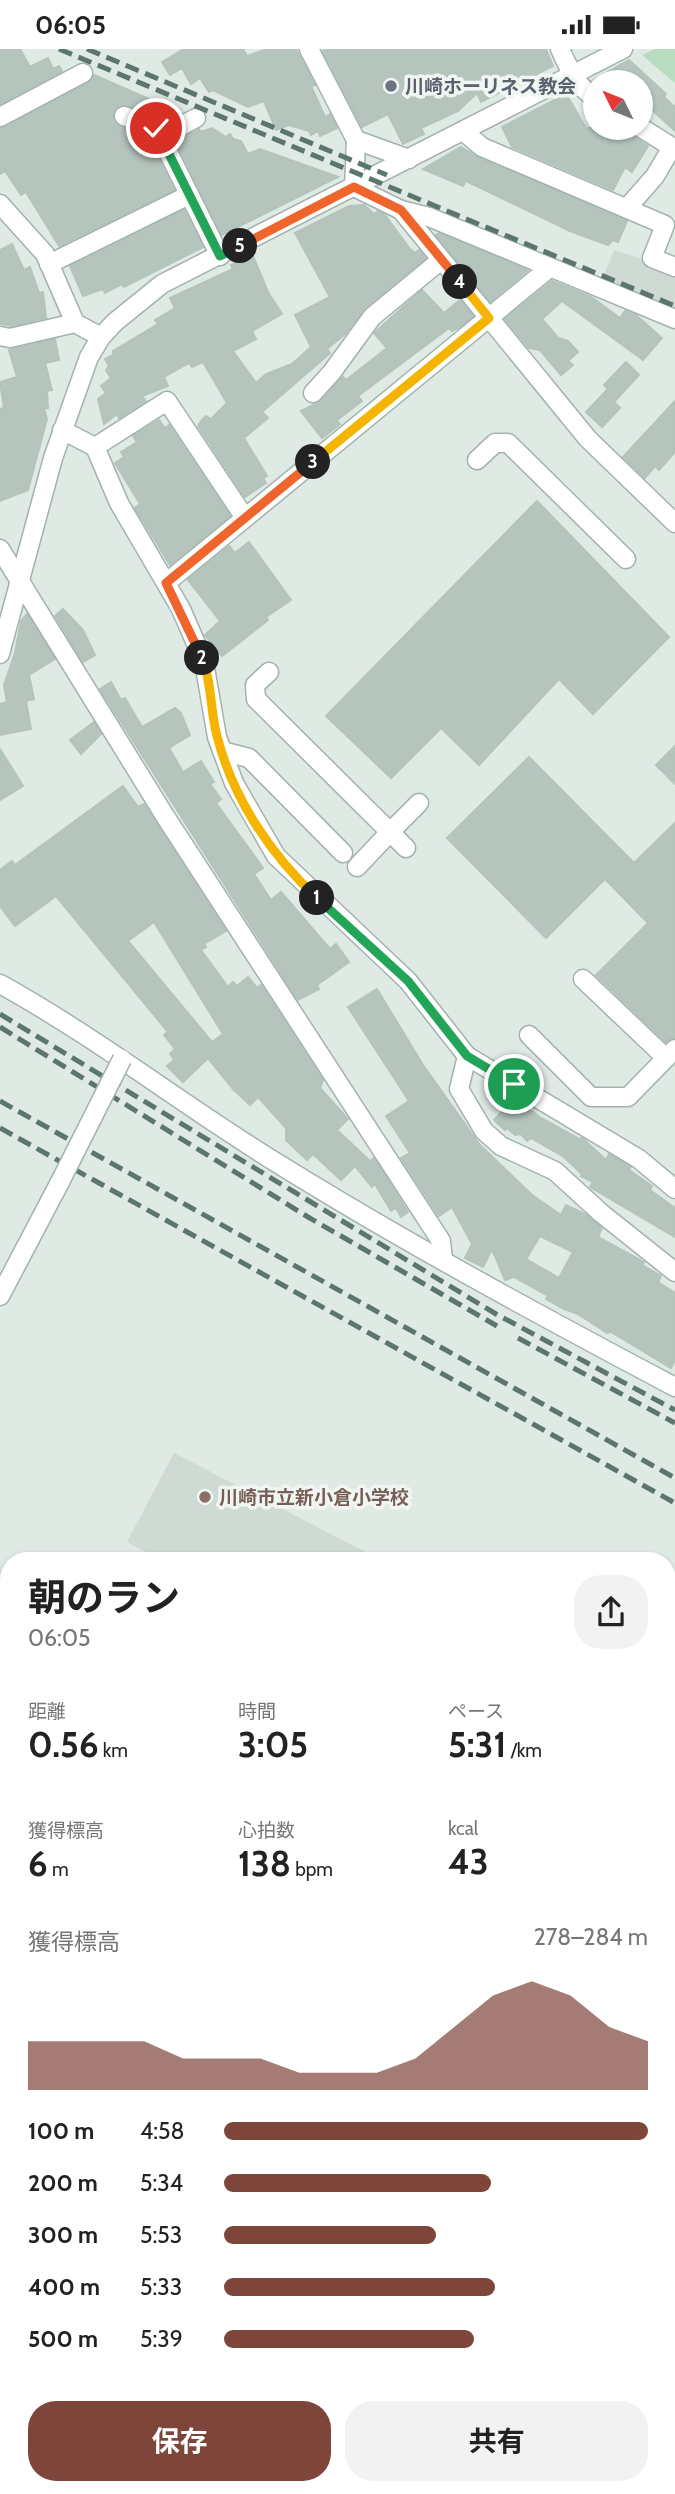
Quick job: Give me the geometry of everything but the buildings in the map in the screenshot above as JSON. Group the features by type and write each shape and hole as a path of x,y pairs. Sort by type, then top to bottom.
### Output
{"street":[{"path":"309,49 356,140 354,187"},
{"path":"560,49 572,75 583,89"},
{"path":"0,654 62,430 89,357 100,337 147,294 623,49"},
{"path":"0,117 83,73"},
{"path":"124,116 156,128 220,256"},
{"path":"160,137 196,118"},
{"path":"463,131 482,148 627,208 670,219 652,258 675,267"},
{"path":"627,208 656,176 669,166 672,147 653,135"},
{"path":"356,140 409,159"},
{"path":"354,187 401,210 429,217 548,269 675,319"},
{"path":"49,264 189,195"},
{"path":"0,204 30,235 49,264 75,323 100,337"},
{"path":"401,210 588,439 675,523"},
{"path":"313,393 332,372 372,317 441,260"},
{"path":"166,583 548,269"},
{"path":"3,341 75,323"},
{"path":"95,447 167,401 244,518"},
{"path":"62,430 95,447 119,503 166,583 204,662 222,751 234,783 276,856 408,981 467,1056 639,1159 675,1189"},
{"path":"477,460 495,443 508,443 626,559"},
{"path":"0,549 165,815 440,1241 443,1260"},
{"path":"269,672 255,685 256,699 406,848"},
{"path":"222,751 249,758 344,853"},
{"path":"357,867 419,803"},
{"path":"529,1035 591,1097 628,1097 670,1054 583,979"},
{"path":"3,985 122,1059 158,1087 278,1164 443,1260 675,1387"},
{"path":"467,1056 459,1089 484,1132 501,1146 555,1171 601,1213 675,1272"},
{"path":"0,1296 122,1059"}],"shaded area":[{"path":"614,250 675,270 675,316 600,284"},
{"name":"川崎市立新小倉小学校","path":"174,1453 366,1552 146,1552 127,1542"}],"green space":[{"path":"655,49 675,49 675,83 642,55"}],"railway":[{"path":"59,49 675,306"},
{"path":"87,49 387,175"},
{"path":"0,1014 496,1314 675,1410"},
{"path":"0,1027 308,1217 497,1326"},
{"path":"0,1101 675,1478"},
{"path":"0,1128 675,1503"},
{"path":"518,1338 675,1423"}],"place":[{"name":"川崎ホーリネス教会","path":"391,86"},
{"name":"川崎市立新小倉小学校","path":"205,1497"}],"route":[{"path":"156,128 220,256 354,187 401,210 489,318 166,583 181,609 204,662 217,737 234,783 276,856 408,981 467,1056 514,1084"}]}
